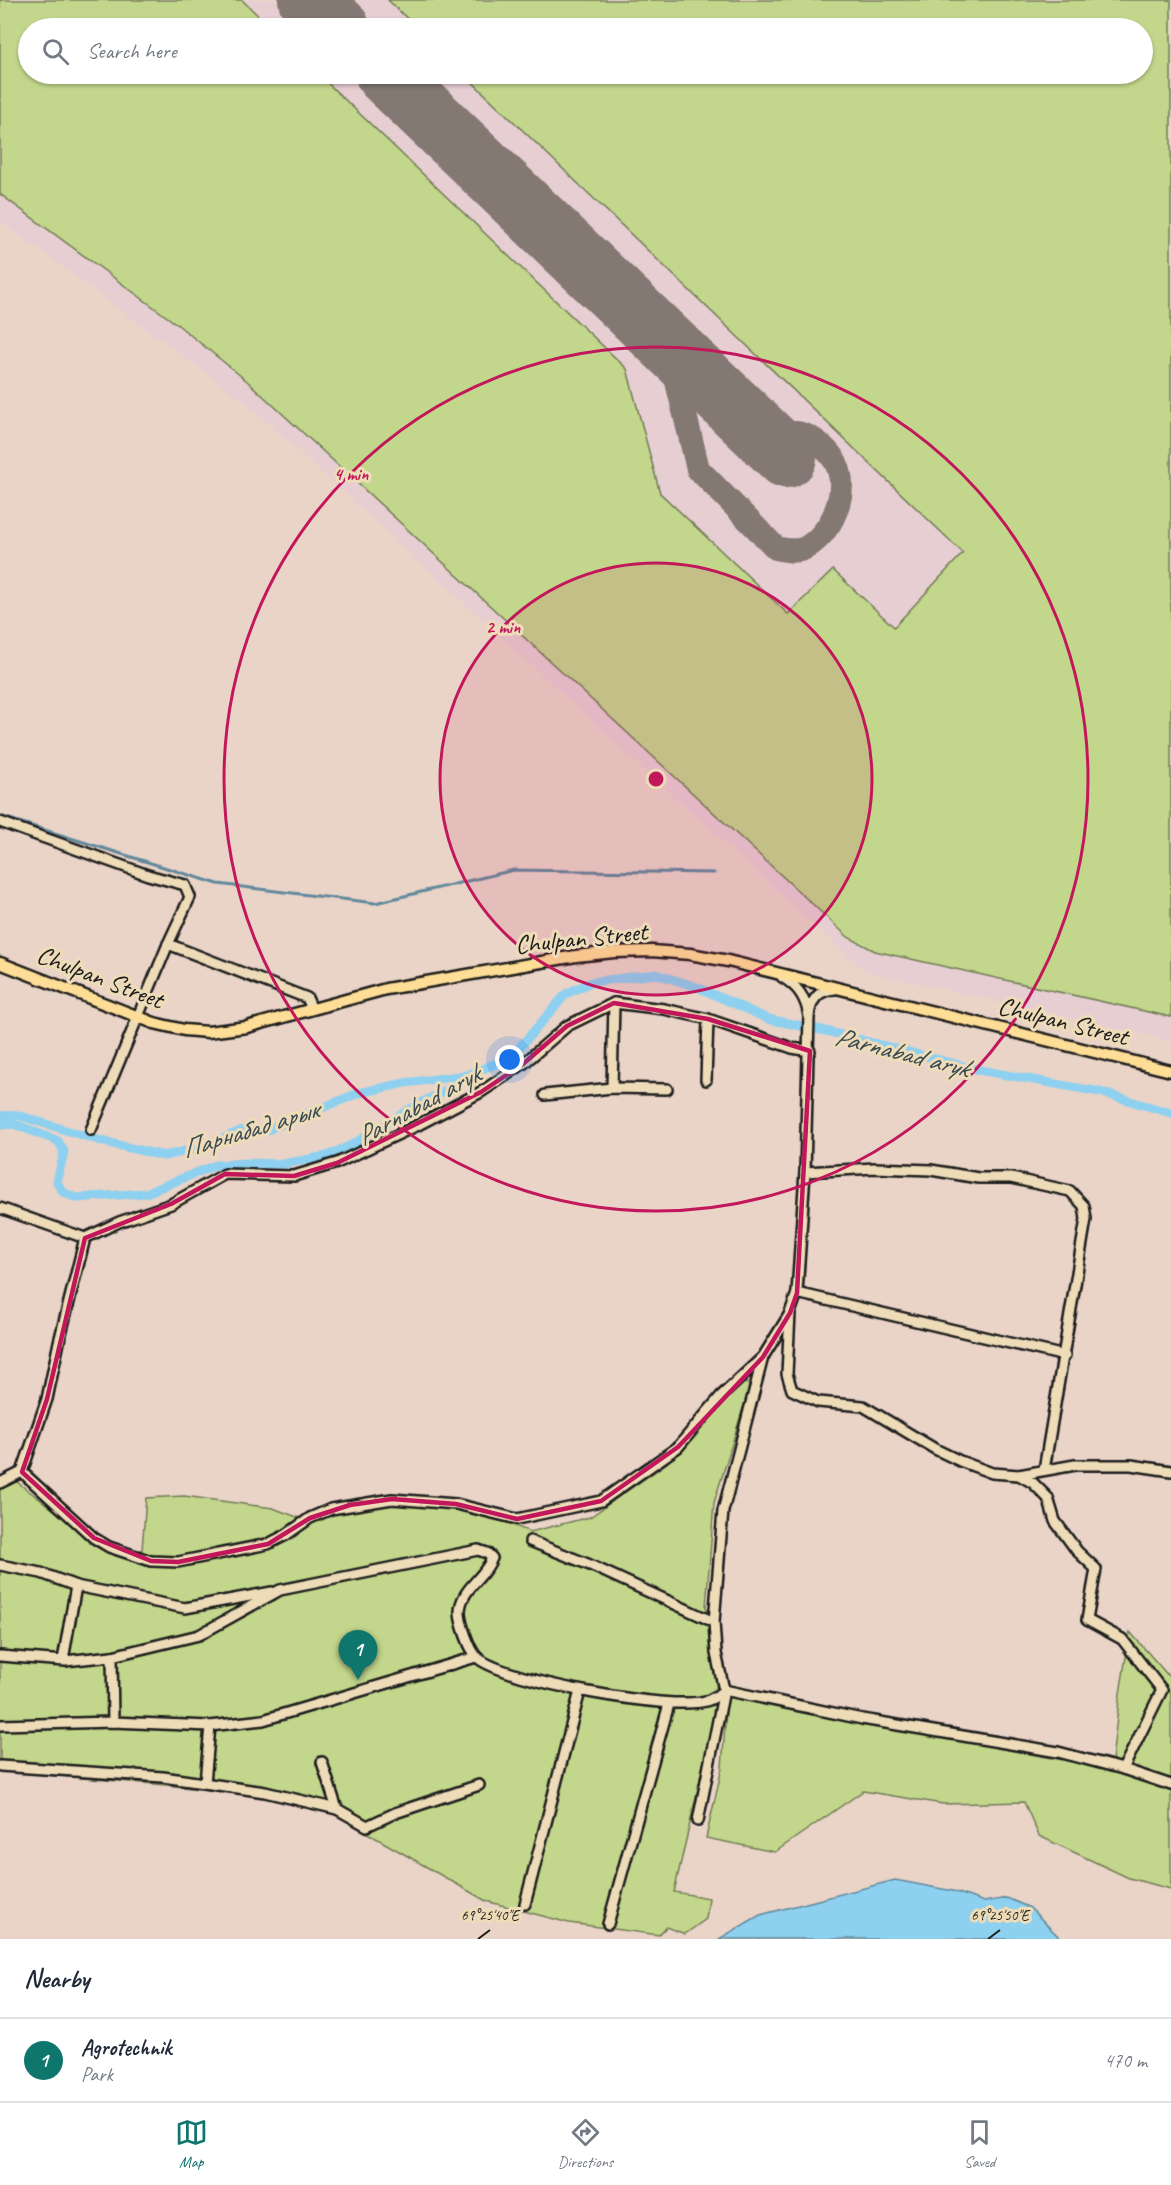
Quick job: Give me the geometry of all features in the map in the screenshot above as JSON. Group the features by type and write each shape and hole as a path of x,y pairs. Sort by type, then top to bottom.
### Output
{"main road":[{"name":"Chulpan Street","path":"0,963 139,1017 176,1028 216,1031 248,1027 386,989 576,956 652,951 690,954 769,971 1171,1071"}],"street":[{"path":"0,822 148,875 185,885 190,897 168,944 91,1130"},
{"path":"168,944 307,998 312,1009"},
{"path":"22,1472 94,1538 109,1547 150,1562 178,1562 268,1544 286,1535 310,1518 331,1509 392,1499 456,1504 517,1519 601,1501 678,1447 721,1396 762,1357 790,1313 797,1293 805,1172 809,1016 805,1000 796,986 769,971"},
{"path":"809,1016 815,997 827,990 842,989"},
{"path":"0,1208 86,1238 119,1222 171,1204 225,1174 294,1176 337,1163 481,1092 523,1064 567,1026 614,1003 639,1004 708,1019 792,1048 810,1046"},
{"path":"612,1088 614,1003"},
{"path":"706,1080 708,1019"},
{"path":"545,1095 612,1088 667,1089"},
{"path":"805,1172 875,1168 932,1170 978,1178 1011,1178 1070,1191 1084,1206 1086,1219 1065,1356 1044,1470"},
{"path":"0,1483 22,1472 47,1399 86,1238"},
{"path":"797,1293 1065,1356"},
{"path":"790,1313 787,1374 792,1390 818,1402 863,1406 960,1461 992,1473 1019,1475 1075,1465 1131,1465 1171,1472"},
{"path":"698,1821 724,1690 716,1653 714,1622 723,1510 762,1357"},
{"path":"1019,1475 1033,1483 1048,1498 1055,1521 1077,1551 1096,1569 1087,1620 1122,1639 1162,1690 1123,1770"},
{"path":"530,1541 590,1565 714,1622"},
{"path":"0,1565 40,1573 76,1586 185,1608 478,1550 487,1553 492,1558 488,1568 461,1602 460,1614 467,1639 476,1657 495,1668 580,1691 669,1704 708,1701 724,1690 862,1719 1058,1752 1171,1785"},
{"path":"63,1660 76,1586"},
{"path":"0,1656 63,1660 112,1656 199,1635 280,1590"},
{"path":"112,1656 113,1722"},
{"path":"0,1725 113,1722 210,1726 263,1720 476,1657"},
{"path":"525,1904 580,1691"},
{"path":"608,1924 669,1704"},
{"path":"205,1783 210,1726"},
{"path":"322,1762 337,1809"},
{"path":"0,1767 163,1777 265,1792 337,1809 367,1826 395,1813 479,1785"}],"highlighted area":[{"path":"614,1003 708,1019 810,1051 797,1293 790,1313 763,1357 678,1447 601,1501 517,1519 456,1504 392,1499 350,1505 310,1518 268,1544 178,1562 151,1561 94,1538 22,1472 47,1399 85,1238 171,1204 225,1174 294,1176 337,1163 481,1092 523,1064 567,1026"}],"shaded area":[{"path":"0,0 1171,0 1171,1041 865,971 243,400 0,221"}],"green space":[{"path":"0,0 242,0 261,18 18,18 18,84 328,84 627,369 660,493 788,614 833,570 894,627 963,553 474,84 1153,84 1153,18 407,18 388,0 1171,0 1171,1017 875,951 848,937 247,381 178,325 0,194"},
{"path":"740,1381 750,1385 714,1503 706,1607 714,1625 717,1706 674,1892 709,1898 706,1919 685,1934 666,1927 659,1935 569,1923 486,1901 315,1803 166,1785 0,1771 0,1484 13,1479 106,1549 142,1550 146,1498 184,1496 273,1508 310,1522 342,1510 390,1504 444,1507 495,1518 530,1532 590,1517 667,1463"},
{"path":"1130,1632 1171,1679 1171,1889 1129,1878 1039,1836 1024,1802 943,1804 863,1791 775,1852 706,1838 722,1768 727,1697 1111,1769"}],"water":[{"path":"895,1880 953,1891 984,1902 1007,1898 1030,1908 1061,1939 719,1939 760,1915"}],"waterway":[{"path":"0,816 218,884 375,903 514,870 714,873"},
{"name":"Parnabad aryk","path":"0,1125 14,1124 58,1141 64,1151 57,1182 63,1192 76,1198 146,1193 216,1165 283,1164 327,1156 353,1144 415,1106 456,1085 467,1075 500,1062 520,1047 566,994 591,982 656,974 697,987 768,1019 826,1031 979,1070 1100,1092 1171,1113"},
{"name":"Парнабад арык","path":"0,1116 17,1115 101,1141 164,1156 204,1147 243,1130 267,1130 359,1093 405,1083 467,1075"}],"taxiway":[{"path":"659,335 669,350 698,469 776,548 803,549 826,529 838,505 841,491 837,465 827,450 811,438 796,433 773,431 747,420"}],"runway":[{"path":"309,0 328,18"},
{"path":"396,84 786,457"}],"place":[{"name":"Agrotechnik","path":"358,1680"}]}
